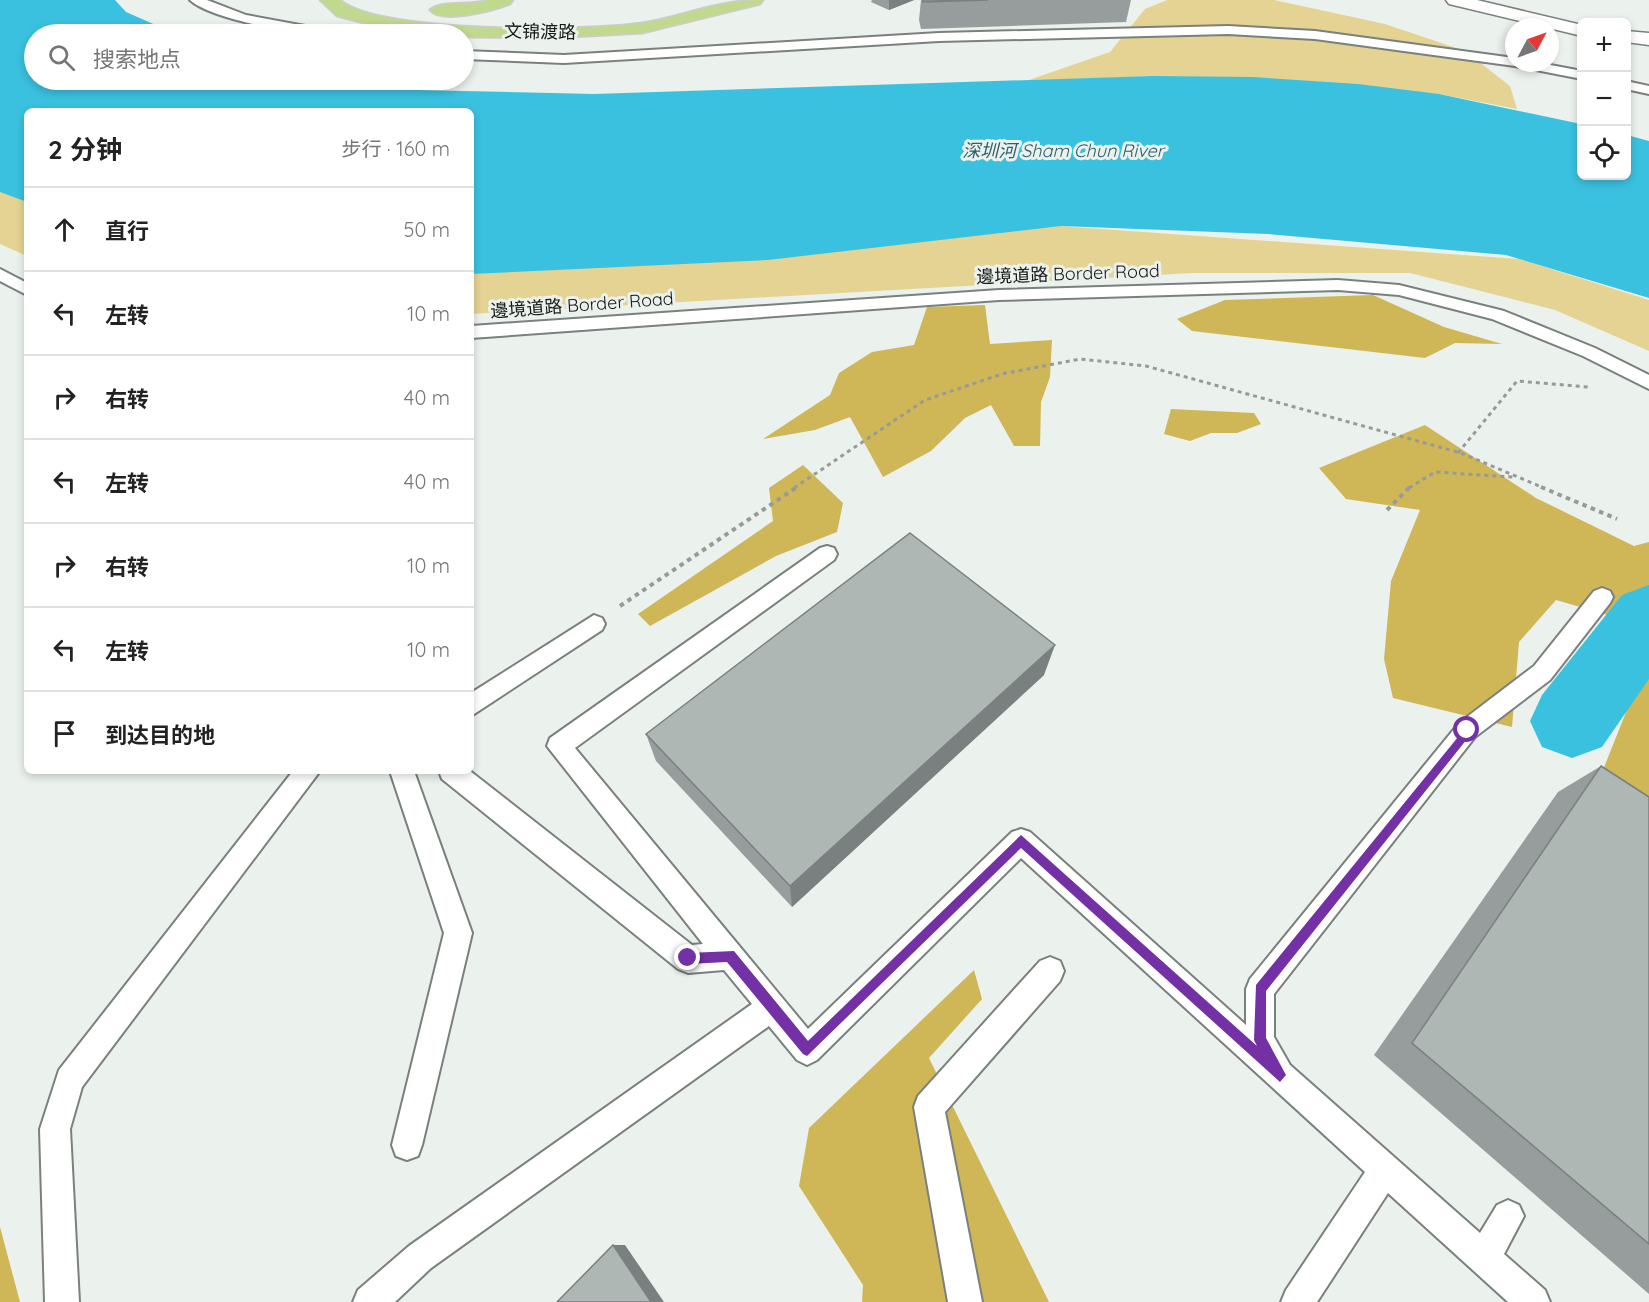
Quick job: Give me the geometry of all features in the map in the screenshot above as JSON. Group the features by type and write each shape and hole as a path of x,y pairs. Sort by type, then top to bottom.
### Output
{"main road":[{"name":"文锦渡路","path":"329,0 350,15 393,24"},
{"name":"文锦渡路","path":"419,8 449,11 481,9 504,0"},
{"name":"文锦渡路","path":"474,31 613,32 653,26 754,0"}],"street":[{"path":"1455,0 1577,30"},
{"path":"1631,37 1649,39"}],"lane":[{"path":"196,0 243,18 274,24"},
{"path":"474,55 564,59 939,37 1228,30 1315,35 1505,61"},
{"path":"1559,71 1577,74"},
{"path":"1631,86 1649,90"},
{"path":"0,274 24,288"},
{"name":"邊境道路 Border Road","path":"474,332 999,295 1338,285 1399,290 1498,315 1589,352 1649,383"},
{"path":"827,554 559,746 807,1050 1021,841 1533,1302"},
{"path":"1280,1075 1260,1040 1260,989 1467,730 1542,673 1602,597"},
{"path":"474,704 594,624"},
{"path":"63,1302 56,1129 69,1080 306,774"},
{"path":"403,774 458,933 407,1145"},
{"path":"455,774 688,958 730,956"},
{"path":"965,1302 929,1107 1050,971"},
{"path":"370,1302 420,1257 772,1007"},
{"path":"1298,1302 1385,1169"},
{"path":"1483,1258 1508,1216"}],"path":[{"path":"594,624 925,400 1002,374 1080,359 1146,366 1458,453 1617,519"},
{"path":"1458,453 1518,381 1595,388"},
{"path":"1387,510 1413,484 1435,472 1520,478"}],"shaded area":[{"path":"1167,0 1274,0 1385,24 1465,51 1510,86 1517,109 1439,94 1152,76 1026,81 1110,52 1145,9"},
{"path":"0,192 24,200 24,255 0,244"},
{"path":"1060,226 1519,259 1649,300 1649,351 1555,310 1410,273 1192,273 474,314 474,274"},
{"path":"1373,295 1444,327 1502,344 1455,343 1425,358 1192,331 1177,319 1225,300"},
{"path":"985,305 990,344 1052,340 1050,377 1041,402 1040,446 1014,446 991,405 965,418 931,451 883,477 850,417 815,430 763,439 830,395 839,373 872,352 914,345 927,307"},
{"path":"1171,409 1254,413 1261,424 1237,433 1211,433 1190,441 1164,434"},
{"path":"1425,425 1536,498 1634,546 1649,542 1649,834 1597,785 1648,657 1611,616 1556,600 1519,642 1512,727 1393,698 1384,659 1391,581 1420,510 1346,499 1319,468"},
{"path":"803,465 843,503 837,532 776,556 650,626 638,614 773,521 769,488"},
{"path":"974,970 982,999 929,1058 1049,1302 862,1302 863,1285 799,1186 809,1128"},
{"path":"0,1227 20,1302 0,1302"}],"water":[{"name":"深圳河 Sham Chun River","path":"0,0 115,0 126,12 153,24 24,24 24,90 417,90 594,94 1152,76 1253,77 1358,84 1439,94 1577,123 1577,180 1631,180 1631,136 1649,141 1649,298 1506,255 1268,234 1061,226 768,260 474,274 474,108 24,108 24,201 0,192"}],"building":[{"path":"923,0 988,0 923,2"},
{"path":"910,533 1055,645 790,886 646,734"},
{"path":"1601,766 1649,797 1649,1244 1412,1043"},
{"path":"613,1245 651,1302 557,1302"}],"waterway":[{"path":"1572,721 1649,617"}],"route":[{"path":"688,958 730,956 807,1050 1021,841 1280,1075 1260,1040 1260,989 1467,730"}]}
